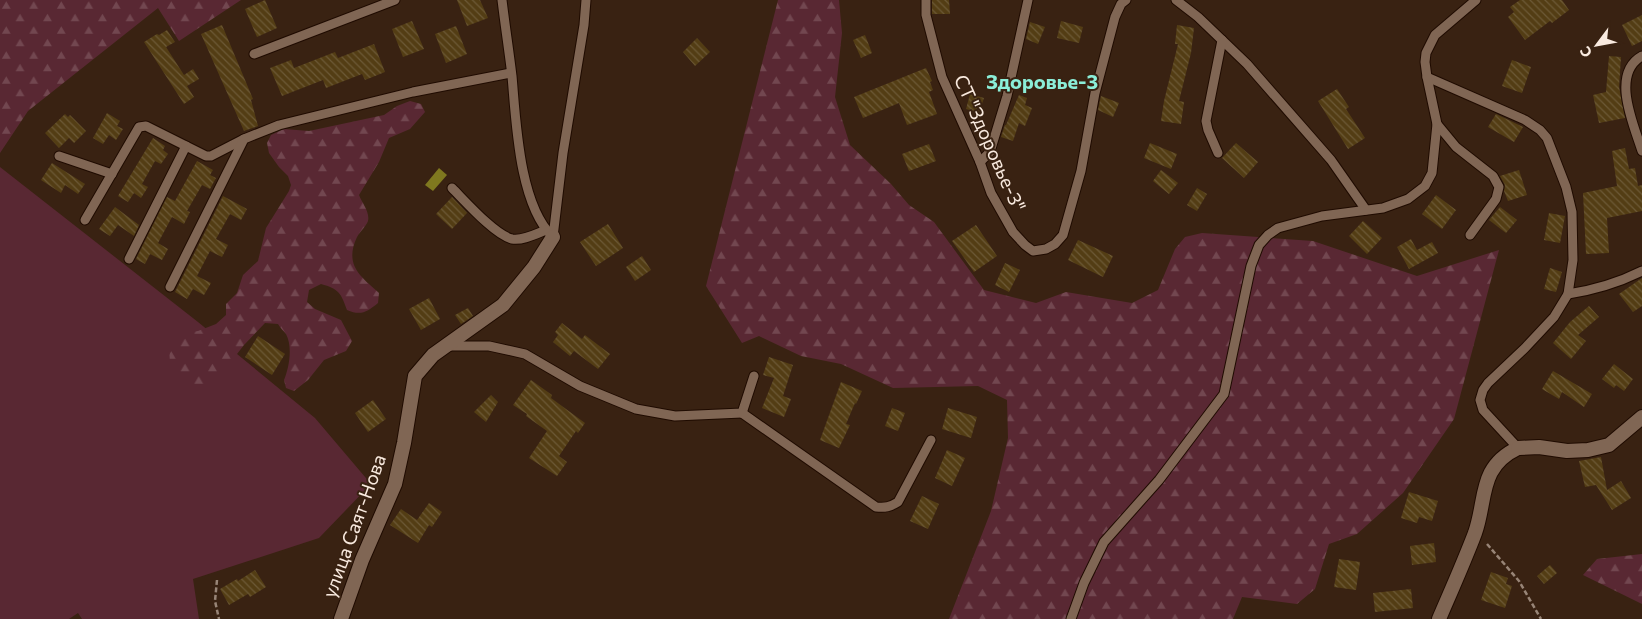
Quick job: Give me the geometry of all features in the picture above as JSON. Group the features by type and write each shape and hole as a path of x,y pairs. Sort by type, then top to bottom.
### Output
{"street":[{"name":"улица Саят-Нова","path":"341,619 362,560 395,484 415,376 433,355 503,304 534,268 549,234"},
{"path":"1439,619 1475,531 1482,495 1490,474 1501,459 1518,448 1539,447 1567,452 1588,450 1608,445 1642,417"}],"lane":[{"path":"254,54 395,0"},
{"path":"502,0 519,147 533,207 549,234"},
{"path":"549,234 564,153 584,25 586,0"},
{"name":"СТ \"Здоровье-3\"","path":"926,0 926,15 942,77 980,162 991,193 1013,232 1034,251 1046,249 1055,244 1062,235 1082,171 1095,93 1115,17 1121,4 1126,0"},
{"path":"980,162 990,152 1007,96 1028,0"},
{"path":"1176,0 1198,17 1247,64 1331,160 1366,210"},
{"path":"1071,619 1084,583 1104,542 1159,480 1224,394 1251,266 1259,246 1268,235 1278,228 1322,216 1383,208 1408,199 1425,186 1432,173 1436,124 1424,62 1435,35 1476,0"},
{"path":"1218,153 1206,121 1222,40"},
{"path":"1642,56 1630,68 1625,80 1628,106 1642,151"},
{"path":"85,220 142,125 206,156 211,156 244,139 279,125 404,94 511,73"},
{"path":"1427,77 1526,120 1540,130 1547,138 1566,187 1572,212 1573,260 1568,294 1554,317 1488,383 1480,400 1483,410 1518,448"},
{"path":"1436,124 1456,147 1493,176 1499,187 1496,199 1470,235"},
{"path":"170,287 244,139"},
{"path":"129,259 186,146"},
{"path":"60,156 112,174"},
{"path":"452,188 499,233 513,240 549,234"},
{"path":"1568,294 1592,291 1605,287 1642,271"},
{"path":"446,346 489,346 526,354 580,386 636,409 675,416 742,413 876,507 885,508 898,502 931,440"},
{"path":"742,413 754,376"}],"path":[{"path":"1475,531 1519,581 1541,619"},
{"path":"217,580 215,602 219,619"}],"green space":[{"path":"0,0 241,0 179,41 158,8 28,111 0,153"},
{"path":"778,0 839,0 842,33 835,97 850,145 891,184 909,205 934,222 984,290 1036,303 1066,292 1132,303 1158,290 1175,249 1185,237 1202,233 1313,241 1417,276 1499,250 1454,419 1403,493 1357,534 1329,544 1315,589 1297,604 1242,597 1233,619 949,619 991,511 1008,438 1007,400 978,386 893,388 841,364 801,356 759,336 742,343 706,286"},
{"path":"410,101 421,104 425,112 410,129 389,138 379,162 359,195 367,211 368,221 357,237 353,247 353,263 360,275 379,293 378,303 367,311 356,313 347,310 341,296 332,288 321,284 309,290 307,302 315,309 341,320 352,341 346,351 324,360 308,380 294,391 286,388 284,380 290,357 286,334 278,324 265,323 244,345 216,381 198,391 183,384 170,364 169,346 179,334 198,331 216,324 226,315 226,304 237,293 243,275 258,261 266,228 289,191 291,185 288,176 269,153 267,143 271,135 284,129 309,131 384,115 397,106"},
{"path":"0,167 198,322 315,418 371,484 319,538 193,579 199,619 82,619 78,613 69,619 0,619"},
{"path":"1642,554 1642,604 1583,575 1597,559"}],"shaded area":[{"path":"439,168 447,175 433,191 425,185"}],"building":[{"path":"265,0 277,28 257,37 245,9"},
{"path":"457,0 480,0 488,18 467,26"},
{"path":"932,0 949,0 950,14 932,14"},
{"path":"1520,0 1562,0 1569,10 1552,23 1550,21 1525,40 1508,17 1514,12 1510,7"},
{"path":"1642,15 1642,41 1632,46 1622,25"},
{"path":"412,21 424,49 403,57 392,29"},
{"path":"1061,21 1083,27 1079,43 1057,38"},
{"path":"1030,22 1045,27 1038,44 1026,39"},
{"path":"222,25 253,99 251,100 258,126 244,131 201,34"},
{"path":"1177,25 1194,28 1191,53 1179,101 1184,102 1181,124 1161,121 1178,44 1175,44"},
{"path":"456,26 467,54 446,63 435,34"},
{"path":"167,30 175,42 166,47 184,75 193,69 199,79 187,86 194,97 184,104 144,42"},
{"path":"865,35 872,53 861,58 853,40"},
{"path":"697,38 710,52 695,66 683,52"},
{"path":"374,44 385,72 365,80 362,74 326,88 323,80 282,96 270,68 291,60 294,68 335,52 338,58"},
{"path":"1609,56 1621,57 1619,87 1625,118 1599,123 1593,95 1606,92"},
{"path":"1512,60 1531,67 1522,93 1502,86"},
{"path":"926,68 932,81 930,82 933,90 929,92 937,114 907,125 899,103 863,118 854,97"},
{"path":"1337,89 1349,107 1346,109 1365,138 1348,149 1318,101"},
{"path":"970,94 984,98 979,113 966,109"},
{"path":"1019,95 1027,98 1025,105 1032,108 1025,126 1019,123 1013,141 1001,137"},
{"path":"1101,96 1119,103 1113,117 1098,110"},
{"path":"107,113 120,121 117,126 123,129 116,140 109,135 103,144 93,138"},
{"path":"65,114 68,117 70,115 86,131 74,143 69,138 59,148 45,133"},
{"path":"1496,114 1523,127 1514,142 1488,127"},
{"path":"153,138 165,146 163,150 168,154 161,164 155,161 142,184 148,187 141,198 134,193 128,202 118,196"},
{"path":"1150,143 1177,154 1171,169 1144,158"},
{"path":"1236,143 1258,162 1244,178 1222,158"},
{"path":"929,144 936,161 909,171 902,154"},
{"path":"1625,148 1629,169 1635,168 1638,186 1642,185 1642,211 1607,218 1609,253 1586,254 1583,193 1617,186 1612,151"},
{"path":"197,161 213,170 210,175 216,178 210,189 202,185 187,211 190,212 184,224 172,217 158,243 168,249 162,260 150,254 145,264 136,259 167,197 175,201"},
{"path":"52,163 85,184 78,194 65,185 61,193 41,180"},
{"path":"1161,170 1178,183 1169,194 1153,181"},
{"path":"1519,170 1527,195 1508,201 1504,191 1505,185 1500,176"},
{"path":"1197,188 1207,194 1197,211 1187,205"},
{"path":"1436,195 1456,210 1442,229 1422,214"},
{"path":"223,196 247,209 241,220 230,214 216,239 228,245 222,257 210,251 197,276 211,283 204,295 193,289 187,299 175,292"},
{"path":"452,197 467,213 452,229 436,214"},
{"path":"115,207 139,225 134,236 118,225 110,236 99,229"},
{"path":"1500,207 1517,220 1506,233 1489,220"},
{"path":"1549,213 1565,216 1560,243 1544,240"},
{"path":"1363,221 1382,238 1367,254 1349,236"},
{"path":"608,224 623,248 596,266 580,242"},
{"path":"976,225 997,256 974,272 952,241"},
{"path":"1411,239 1417,250 1432,242 1438,253 1409,269 1397,247"},
{"path":"1078,240 1113,256 1103,277 1068,260"},
{"path":"642,256 651,270 635,281 626,267"},
{"path":"1005,263 1020,270 1009,292 995,285"},
{"path":"1550,268 1562,272 1556,292 1544,289"},
{"path":"1642,278 1642,306 1633,312 1619,294"},
{"path":"429,298 440,319 421,330 409,309"},
{"path":"1589,306 1599,317 1578,335 1586,341 1571,359 1553,343 1570,322"},
{"path":"468,308 473,316 461,324 455,315"},
{"path":"562,323 582,339 585,335 610,354 598,369 574,351 570,356 553,342 558,335 555,332"},
{"path":"258,336 285,354 272,375 245,357"},
{"path":"769,357 793,365 783,396 791,399 784,417 762,408 774,378 763,375"},
{"path":"1614,364 1633,379 1624,391 1616,385 1614,388 1602,379"},
{"path":"1553,371 1592,394 1584,407 1562,392 1559,399 1542,389"},
{"path":"531,380 552,395 551,398 585,423 578,433 576,431 559,456 567,462 557,476 529,458 547,431 513,405"},
{"path":"841,382 862,391 846,424 850,425 839,448 820,440"},
{"path":"491,395 498,402 486,422 474,412"},
{"path":"373,400 386,419 368,432 355,413"},
{"path":"892,408 905,413 898,431 885,426"},
{"path":"948,408 977,417 971,438 942,429"},
{"path":"947,450 965,458 952,486 935,478"},
{"path":"1601,457 1607,490 1621,481 1631,498 1612,510 1596,485 1585,487 1579,461"},
{"path":"1409,492 1438,501 1432,521 1419,517 1417,523 1401,518"},
{"path":"922,496 939,504 928,529 910,521"},
{"path":"429,503 442,512 432,527 429,525 418,543 390,525 401,509 417,520"},
{"path":"1434,543 1436,562 1412,565 1410,546"},
{"path":"1339,559 1360,562 1356,590 1334,587"},
{"path":"1550,565 1557,573 1544,584 1537,576"},
{"path":"255,570 266,587 250,597 248,594 229,605 220,589 237,579 238,581"},
{"path":"1491,572 1508,578 1506,584 1512,586 1505,608 1481,600"},
{"path":"1411,589 1413,608 1375,612 1373,593"}],"district":[{"name":"Здоровье-3","path":"1042,82"}]}
